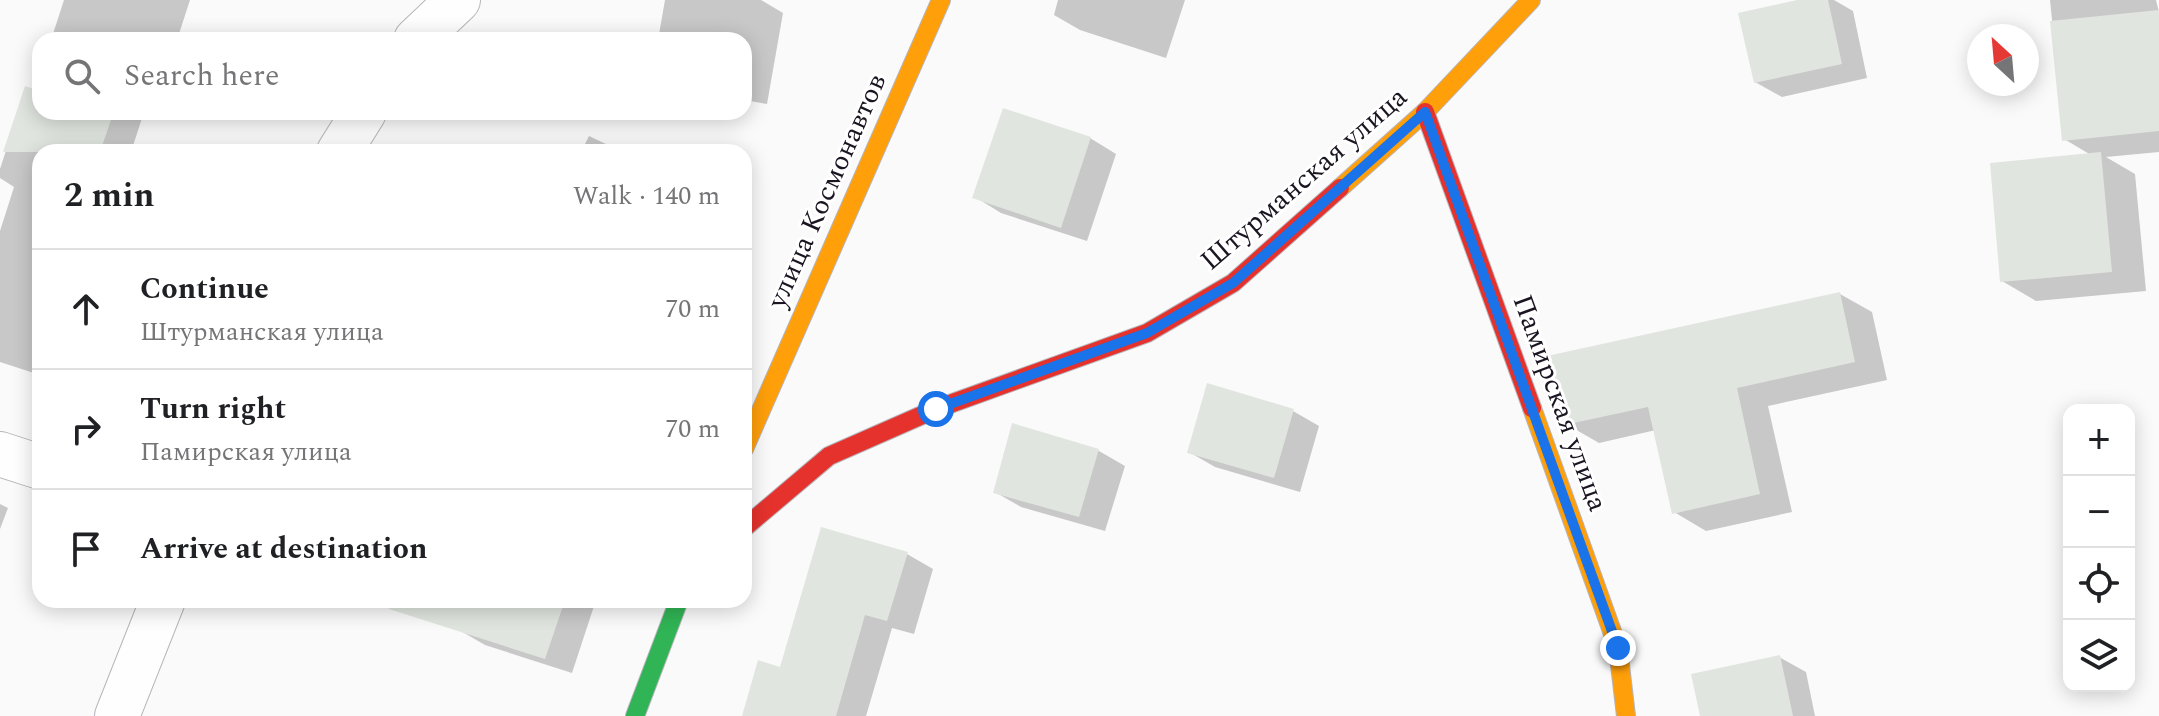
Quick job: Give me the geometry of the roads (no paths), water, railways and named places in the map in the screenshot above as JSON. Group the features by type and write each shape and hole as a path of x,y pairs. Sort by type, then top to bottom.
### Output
{"street":[{"path":"424,32 458,0"},
{"name":"улица Космонавтов","path":"752,431 941,0"},
{"name":"Штурманская улица","path":"752,521 829,456 936,409 1147,333 1233,283 1425,112 1531,0"},
{"name":"Памирская улица","path":"1425,112 1618,648 1626,716"},
{"path":"344,144 359,120"},
{"path":"0,454 32,464"},
{"path":"117,716 160,608"},
{"path":"635,716 676,608"}]}
